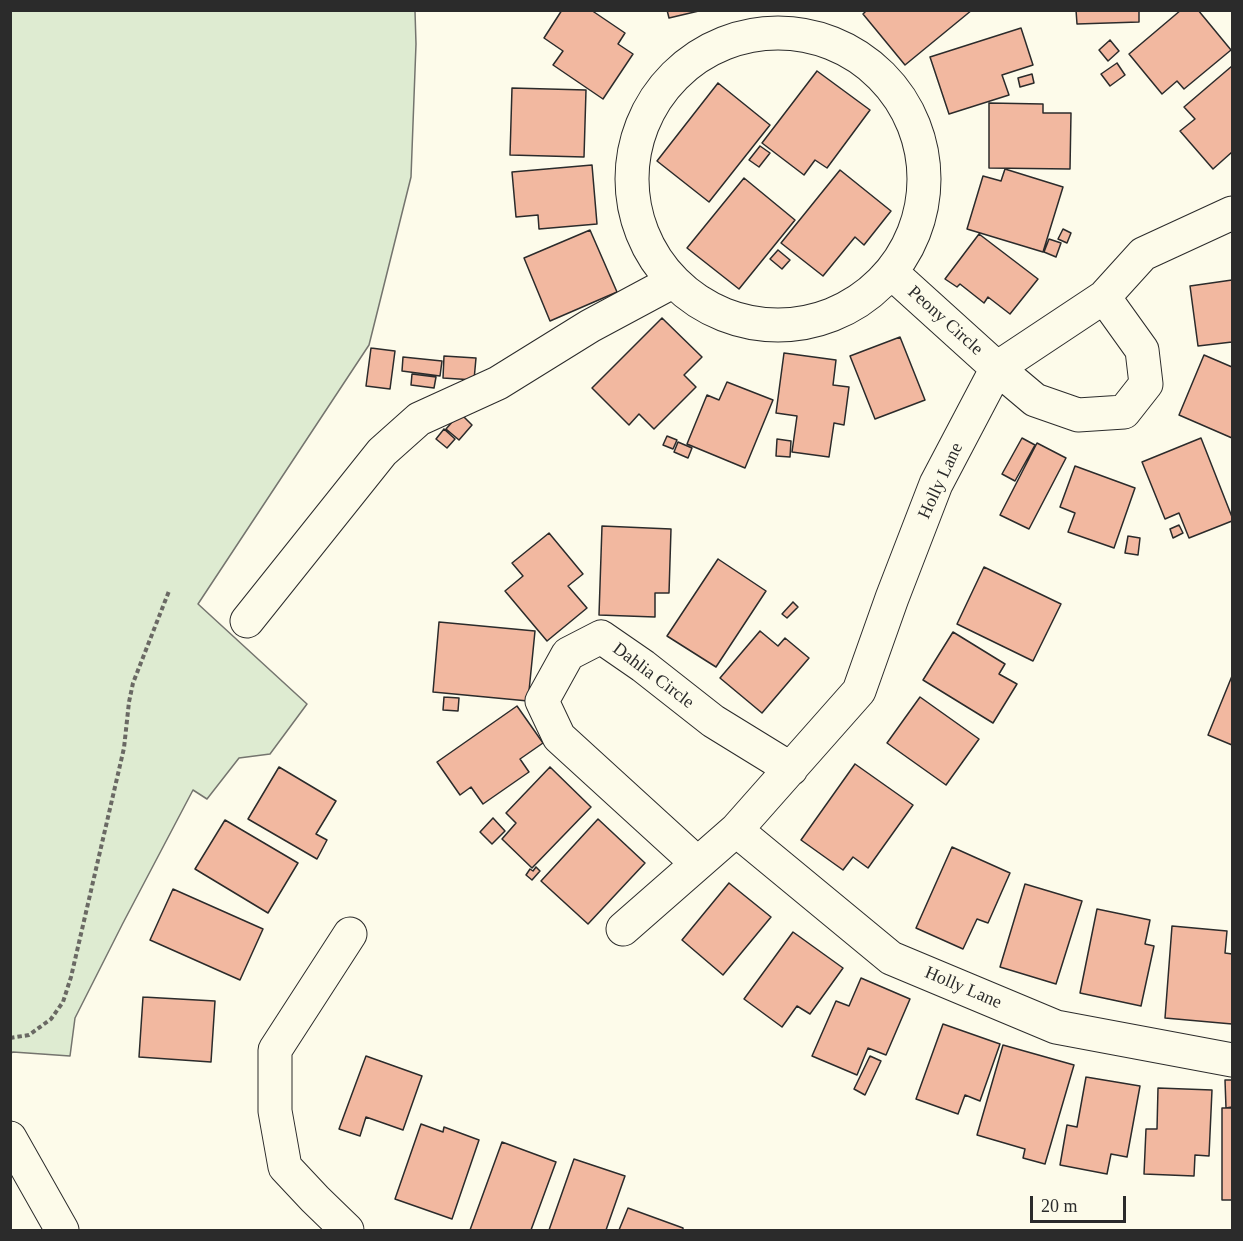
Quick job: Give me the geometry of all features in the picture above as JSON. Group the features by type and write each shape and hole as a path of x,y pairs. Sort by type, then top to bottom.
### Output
{"street":[{"name":"Peony Circle","path":"772,32 820,38 863,59 898,93 919,136 926,184 917,231 892,273 855,305 809,323 760,325 713,311 672,282 645,242 631,196 634,148 651,103 683,66 725,42 772,32"},
{"name":"Holly Lane","path":"622,929 736,830 859,691 936,484 997,368 1104,297 1143,254 1233,213"},
{"name":"Peony Circle","path":"892,273 1035,400 1078,415 1124,412 1146,384 1142,350 1104,297"},
{"path":"247,621 382,452 419,419 498,383 590,326 672,282"},
{"name":"Dahlia Circle","path":"697,863 559,737 542,701 568,654 601,637 643,666 713,721 791,769"},
{"name":"Holly Lane","path":"736,830 891,958 1056,1027 1233,1060"},
{"path":"347,1230 285,1167 275,1111 275,1050 350,934"},
{"path":"10,1138 62,1230"}],"path":[{"path":"10,1038 29,1035 51,1018 63,1002 71,977 122,757 133,683 169,591"}],"green space":[{"path":"11,10 415,11 411,177 369,345 198,604 307,704 270,754 239,758 207,799 193,790 75,1018 70,1056 11,1053"}],"building":[{"path":"562,10 591,10 625,33 618,44 633,54 603,99 553,65 563,51 544,38"},
{"path":"667,10 703,10 669,18"},
{"path":"867,10 972,10 905,65 863,14"},
{"path":"1076,10 1139,10 1139,22 1077,24"},
{"path":"1181,10 1198,10 1231,50 1184,89 1177,81 1162,94 1129,54"},
{"path":"1021,28 1033,65 1002,75 1009,95 949,114 930,57"},
{"path":"1110,40 1119,51 1108,61 1099,50"},
{"path":"1117,63 1125,75 1110,86 1101,74"},
{"path":"1232,66 1232,152 1213,169 1180,131 1195,119 1184,107"},
{"path":"817,71 870,110 827,168 815,160 804,175 762,143"},
{"path":"1032,74 1034,83 1020,87 1018,78"},
{"path":"718,83 770,125 709,202 657,161"},
{"path":"512,88 586,90 584,157 510,155"},
{"path":"989,103 1043,104 1043,113 1071,113 1070,169 989,168"},
{"path":"760,146 770,153 759,167 749,160"},
{"path":"592,165 597,224 539,229 538,215 516,217 512,172"},
{"path":"1005,169 1063,187 1043,252 967,229 983,176 1001,181"},
{"path":"840,170 891,211 864,245 855,237 823,276 781,243"},
{"path":"744,178 795,220 739,289 687,248"},
{"path":"1063,229 1071,233 1067,243 1058,239"},
{"path":"590,230 617,292 550,321 524,258"},
{"path":"979,234 1038,279 1010,314 988,297 984,303 960,284 957,287 945,279"},
{"path":"1049,239 1061,243 1056,257 1044,252"},
{"path":"778,250 790,260 782,269 770,259"},
{"path":"1232,280 1232,342 1198,346 1190,286"},
{"path":"662,318 702,357 684,375 696,387 654,429 639,414 629,425 592,388"},
{"path":"900,337 925,400 875,419 850,356"},
{"path":"371,348 395,351 390,389 366,386"},
{"path":"784,353 836,360 833,385 849,387 844,425 834,423 829,457 792,452 797,416 776,413"},
{"path":"1204,355 1232,367 1232,438 1179,415"},
{"path":"444,356 476,358 474,380 443,378"},
{"path":"403,357 442,361 440,376 402,371"},
{"path":"412,374 436,377 434,388 411,385"},
{"path":"727,382 773,400 745,468 687,444 707,395 719,400"},
{"path":"460,413 472,425 459,440 446,429"},
{"path":"444,429 455,439 447,448 436,439"},
{"path":"667,436 677,440 673,449 663,445"},
{"path":"1022,438 1035,445 1015,481 1002,474"},
{"path":"1201,438 1232,521 1189,538 1179,513 1165,519 1142,462"},
{"path":"777,439 791,441 790,457 776,456"},
{"path":"678,442 692,448 688,458 674,452"},
{"path":"1037,443 1066,458 1029,529 1000,515"},
{"path":"1075,466 1135,488 1114,548 1068,532 1075,513 1060,507"},
{"path":"1179,525 1183,533 1173,538 1170,529"},
{"path":"602,526 671,529 669,593 655,593 655,617 599,615"},
{"path":"549,533 583,574 568,586 587,608 547,641 505,591 523,576 512,563"},
{"path":"1128,536 1140,538 1138,555 1125,553"},
{"path":"718,559 766,591 716,667 667,636"},
{"path":"984,567 1061,604 1033,661 957,624"},
{"path":"793,602 798,607 787,618 782,614"},
{"path":"439,622 535,631 528,701 433,692"},
{"path":"760,631 778,646 785,638 809,658 762,713 720,678"},
{"path":"953,632 1005,664 999,674 1017,684 993,723 923,680"},
{"path":"1232,676 1232,745 1208,735"},
{"path":"444,697 459,698 458,711 443,710"},
{"path":"920,697 979,739 946,785 887,743"},
{"path":"517,706 543,743 520,759 529,772 483,804 471,787 460,795 437,762"},
{"path":"855,764 913,805 868,868 853,857 843,870 801,840"},
{"path":"279,767 336,801 316,834 327,840 317,859 248,819"},
{"path":"550,767 591,807 532,868 502,839 516,823 506,813"},
{"path":"493,818 505,831 492,844 480,832"},
{"path":"598,819 645,863 588,924 541,881"},
{"path":"225,820 298,863 268,913 195,869"},
{"path":"952,847 1010,873 988,923 977,919 963,949 916,928"},
{"path":"536,867 540,871 532,880 526,875 530,869 533,871"},
{"path":"729,883 771,917 723,975 682,940"},
{"path":"1025,884 1082,901 1056,984 1000,967"},
{"path":"173,889 263,929 240,980 150,940"},
{"path":"1097,909 1150,920 1145,944 1154,946 1141,1006 1080,993"},
{"path":"1172,926 1227,931 1225,953 1232,954 1232,1024 1165,1018"},
{"path":"793,932 843,968 810,1014 797,1006 782,1027 744,999"},
{"path":"861,978 910,999 886,1055 868,1048 857,1075 812,1056 836,1001 849,1006"},
{"path":"143,997 215,1001 211,1062 139,1057"},
{"path":"943,1024 1000,1044 980,1101 965,1095 958,1114 916,1099"},
{"path":"1003,1045 1074,1065 1045,1164 1023,1158 1025,1149 977,1135"},
{"path":"366,1056 422,1076 403,1130 366,1117 360,1136 339,1129"},
{"path":"870,1056 881,1061 865,1095 854,1089"},
{"path":"1086,1077 1140,1086 1127,1157 1111,1154 1107,1174 1060,1165 1067,1125 1077,1127"},
{"path":"1225,1080 1232,1080 1232,1107 1226,1108"},
{"path":"1158,1088 1212,1090 1209,1156 1195,1155 1194,1176 1144,1174 1146,1129 1157,1129"},
{"path":"1222,1108 1232,1108 1232,1200 1222,1200"},
{"path":"421,1124 443,1132 444,1127 479,1140 452,1219 395,1199"},
{"path":"502,1142 556,1162 531,1230 470,1230"},
{"path":"574,1159 625,1176 606,1230 549,1230"},
{"path":"628,1208 683,1228 683,1230 619,1230"}]}
